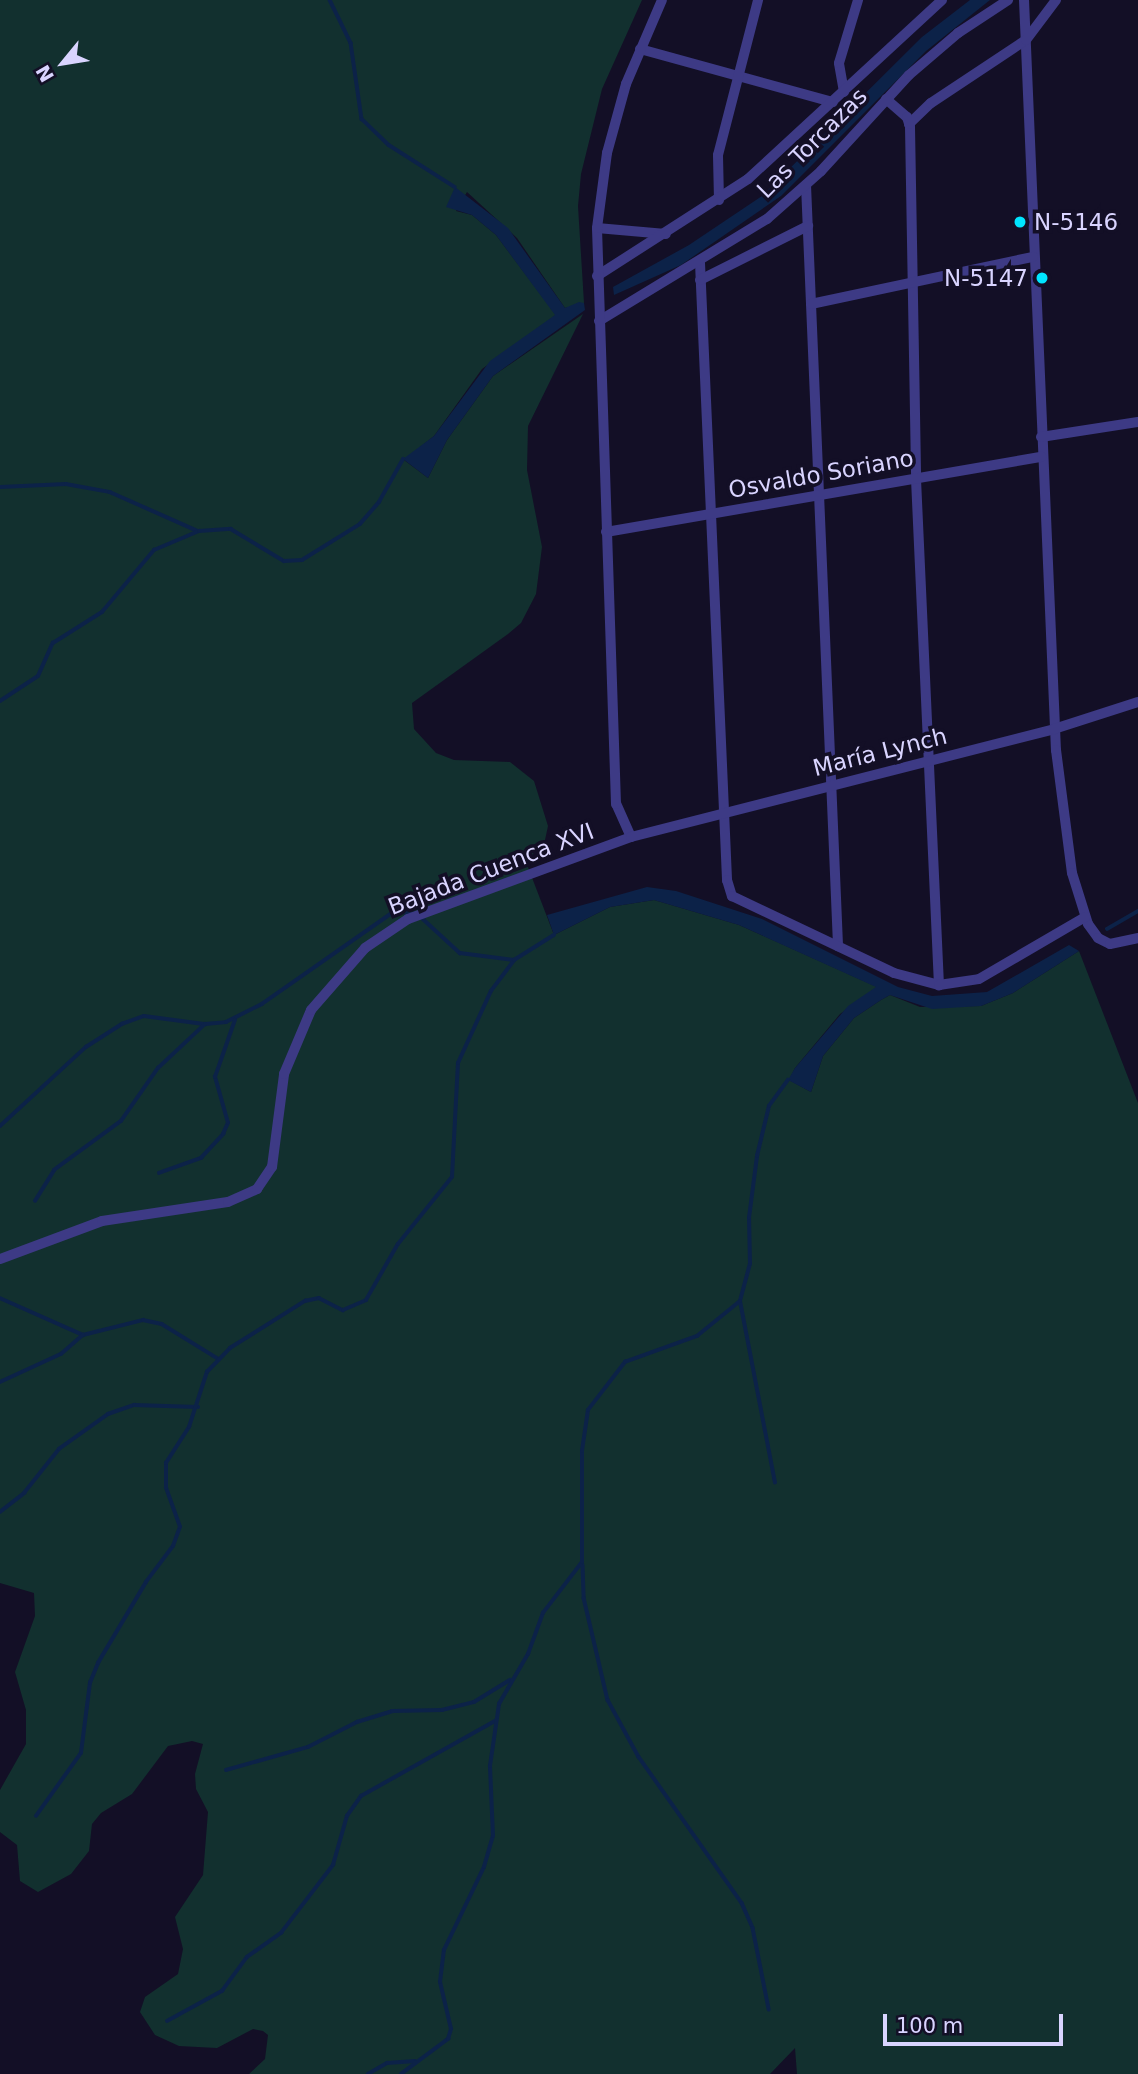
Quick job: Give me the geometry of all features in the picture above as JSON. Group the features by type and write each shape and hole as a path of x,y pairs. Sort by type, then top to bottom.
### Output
{"street":[{"path":"631,837 616,804 597,228 607,153 640,49 663,0"},
{"path":"719,200 716,165 736,74 758,0"},
{"path":"844,92 839,63 858,0"},
{"path":"597,276 719,200 834,102 942,0"},
{"name":"Las Torcazas","path":"599,321 700,263 767,219 806,185 886,99 958,33 1008,0"},
{"path":"1024,0 1054,729 1072,873 1085,917 1104,942 1117,944 1138,937"},
{"path":"909,124 971,75 1026,40 1056,0"},
{"path":"640,49 834,102"},
{"path":"886,99 909,124 916,478 939,985"},
{"path":"806,185 838,946"},
{"path":"700,280 808,226"},
{"path":"597,228 666,234"},
{"path":"811,304 1033,257"},
{"path":"700,263 724,814 732,896 909,979 939,985 979,979 1085,917"},
{"path":"1041,437 1138,422"},
{"name":"Osvaldo Soriano","path":"606,532 1042,457"},
{"name":"María Lynch","path":"631,837 1054,729 1138,702"},
{"name":"Bajada Cuenca XVI","path":"0,1259 102,1221 228,1202 257,1189 272,1167 291,1053 312,1010 365,948 431,909 631,837"}],"green space":[{"path":"0,0 642,0 602,89 581,174 578,206 584,303 565,308 517,238 467,192 456,211 472,215 496,235 556,315 482,369 434,436 404,460 428,478 447,440 493,376 583,314 528,426 527,470 542,547 536,594 521,623 412,703 414,729 436,753 454,760 510,762 534,781 548,826 545,840 526,862 554,935 610,907 654,900 739,925 877,987 840,1014 795,1068 789,1080 811,1092 823,1056 854,1018 890,995 920,1007 981,1006 1013,993 1079,951 1138,1103 1138,2074 797,2074 795,2048 770,2074 249,2074 265,2059 268,2035 263,2031 253,2029 217,2048 179,2046 155,2035 140,2012 145,1997 178,1974 183,1949 175,1917 203,1875 208,1812 196,1789 195,1774 203,1744 192,1741 168,1746 132,1794 101,1813 92,1824 89,1851 71,1874 38,1892 20,1881 17,1845 0,1832 0,1790 26,1744 26,1710 15,1672 35,1616 34,1593 0,1583"}],"water":[{"path":"970,0 990,0 926,51 781,196 681,265 614,295 613,287 689,245 762,196 922,37"},
{"path":"455,187 508,228 565,308 579,302 584,303 585,310 493,376 447,440 428,478 403,459 434,436 490,361 555,315 496,235 472,215 446,207"},
{"path":"647,887 676,891 762,919 898,987 932,996 987,992 1069,945 1079,951 1013,993 981,1006 932,1009 890,995 854,1018 823,1056 811,1092 788,1080 795,1068 848,1006 876,987 739,925 654,900 610,907 554,935 547,915"}],"waterway":[{"path":"330,0 351,43 362,119 389,145 455,187"},
{"path":"0,701 38,676 53,643 102,612 154,550 199,531 231,529 284,561 302,560 360,524 379,502 403,459"},
{"path":"0,487 66,484 110,492 198,531"},
{"path":"0,1126 86,1047 122,1024 144,1016 205,1024 226,1022 262,1004 395,911 416,914"},
{"path":"1107,929 1138,911"},
{"path":"422,918 460,953 514,960"},
{"path":"36,1816 81,1753 90,1683 98,1663 146,1582 173,1546 180,1527 166,1488 166,1463 189,1427 207,1372 230,1348 305,1301 319,1298 343,1310 366,1300 398,1244 452,1177 458,1063 491,991 514,960 554,935"},
{"path":"159,1173 201,1158 223,1134 228,1123 215,1077 235,1020"},
{"path":"35,1201 54,1170 121,1121 158,1068 205,1024"},
{"path":"775,1483 740,1301 750,1264 749,1218 757,1156 769,1106 788,1080"},
{"path":"0,1298 83,1335 143,1320 162,1324 217,1358"},
{"path":"401,2074 448,2039 451,2029 440,1982 444,1950 484,1867 493,1836 490,1766 499,1704 528,1654 543,1613 582,1562 582,1451 588,1410 625,1362 697,1336 740,1301"},
{"path":"0,1382 61,1354 83,1335"},
{"path":"0,1512 24,1493 59,1449 108,1414 134,1405 198,1407"},
{"path":"583,1565 584,1598 608,1700 639,1757 742,1903 753,1928 769,2009"},
{"path":"226,1770 308,1747 357,1722 392,1711 442,1710 474,1702 510,1680"},
{"path":"167,2021 222,1991 247,1957 281,1933 333,1865 347,1816 361,1796 495,1721"},
{"path":"368,2074 387,2063 415,2061"}],"place":[{"name":"N-5146","path":"1020,222"},
{"name":"N-5147","path":"1042,278"}]}
